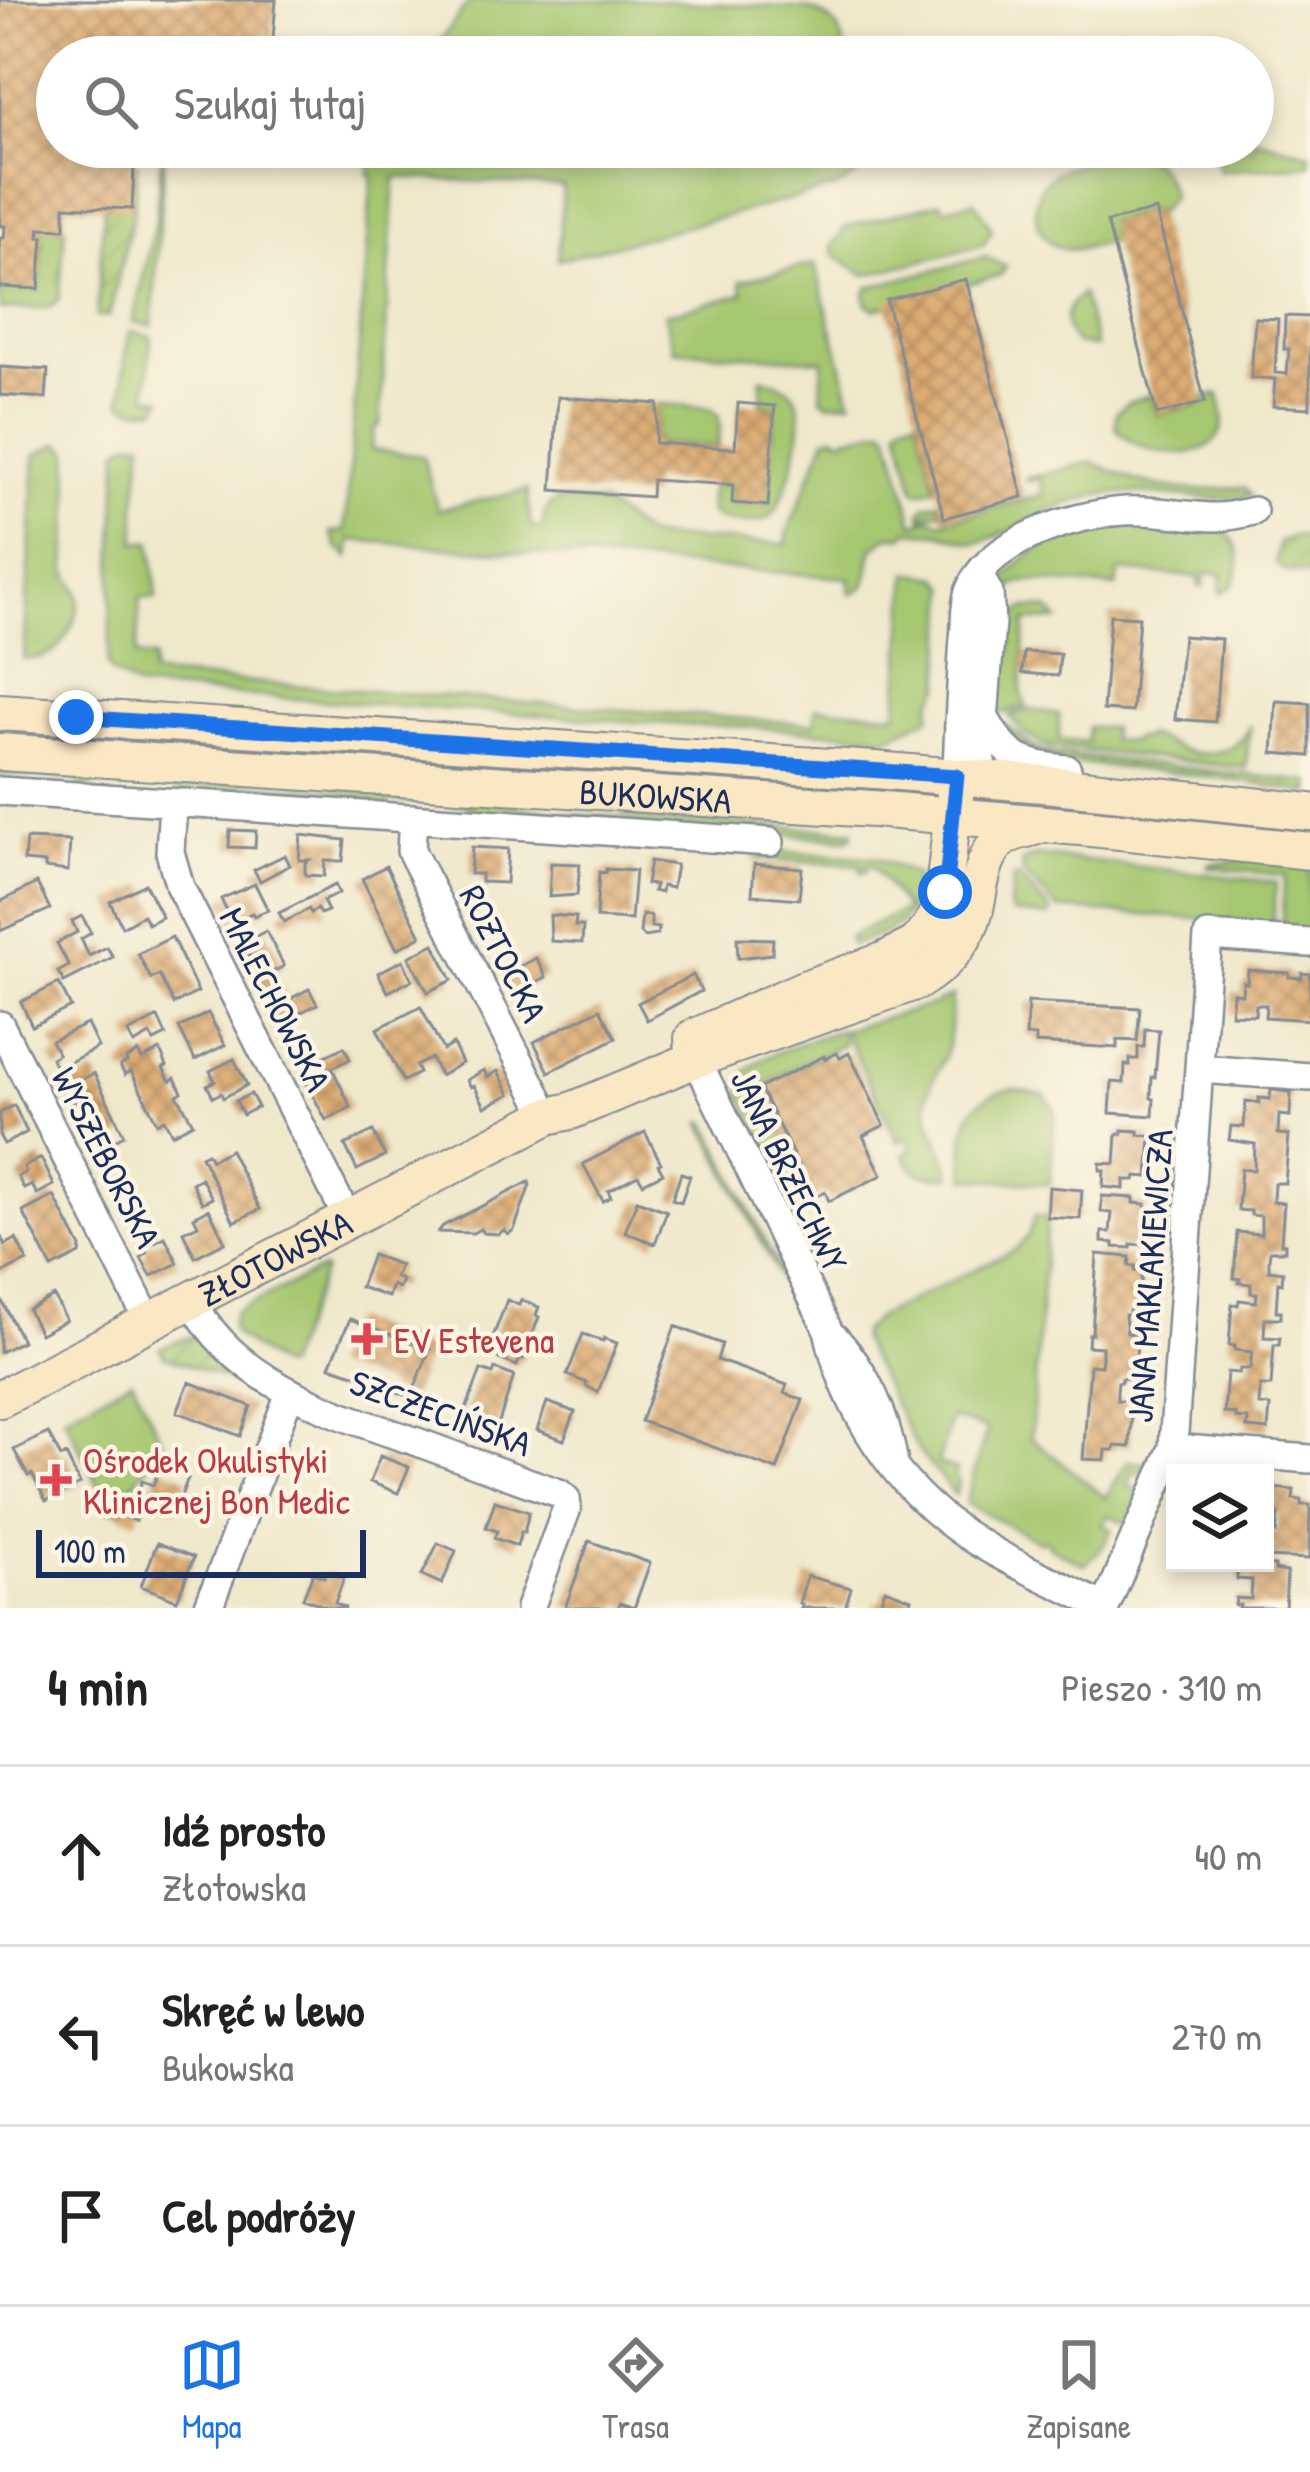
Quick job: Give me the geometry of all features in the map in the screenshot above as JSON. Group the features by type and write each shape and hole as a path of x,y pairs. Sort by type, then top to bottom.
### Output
{"main road":[{"name":"BUKOWSKA","path":"0,712 968,777 1310,812"},
{"name":"BUKOWSKA","path":"0,752 873,809 1310,851"},
{"name":"ZŁOTOWSKA","path":"961,890 968,777"},
{"path":"873,809 921,838 961,890"},
{"name":"ZŁOTOWSKA","path":"0,1399 548,1116 568,1099 692,1050 804,989 901,954 929,930 1000,841 1047,824"}],"street":[{"path":"968,777 972,717 991,606 979,575 995,557 1072,520 1133,511 1214,517 1253,512"},
{"path":"898,772 925,761 972,717"},
{"path":"972,717 1020,761 1086,772 1120,791"},
{"name":"BUKOWSKA","path":"0,791 770,842"},
{"name":"MALECHOWSKA","path":"173,803 170,852 180,887 348,1219"},
{"name":"ROZTOCKA","path":"413,818 411,851 548,1116"},
{"name":"JANA MAKLAKIEWICZA","path":"1105,1608 1173,1448 1208,936 1310,944"},
{"name":"WYSZEBORSKA","path":"0,1025 149,1322"},
{"name":"JANA BRZECHWY","path":"692,1050 828,1330 835,1364 869,1432 894,1467 943,1518 968,1536 1105,1608"},
{"path":"1200,1069 1310,1077"},
{"name":"SZCZECIŃSKA","path":"192,1300 220,1343 290,1393 369,1426 559,1492 567,1508 530,1608"},
{"path":"208,1608 290,1393"},
{"path":"1173,1448 1310,1459"}],"green space":[{"path":"475,0 648,0 807,9 824,16 840,36 444,36"},
{"path":"1274,144 1310,154 1310,165 1274,167"},
{"path":"107,168 137,168 134,209 109,317 97,316"},
{"path":"163,168 152,326 133,322"},
{"path":"370,168 860,168 837,187 558,260 563,186 395,177 380,425 374,429 371,450 423,456 438,510 527,490 531,527 542,528 545,512 559,500 602,503 648,537 786,544 826,438 884,428 890,434 914,524 923,521 921,512 926,505 940,502 942,511 926,519 940,522 1043,495 1040,478 1026,479 1091,462 1165,487 1245,488 1251,495 1104,494 1069,503 974,543 939,533 906,531 905,536 889,536 873,548 866,582 850,594 850,578 351,540 349,557 337,547 331,532 345,531"},
{"path":"1068,168 1158,168 1172,196 1157,214 1155,210 1108,222 1112,241 1065,249 1047,239 1037,220 1037,198 1055,174"},
{"path":"975,201 992,230 983,245 866,275 835,256 832,246 846,227 941,202 944,209"},
{"path":"40,228 65,228 59,299 50,307 0,309 0,287 39,289"},
{"path":"986,257 1006,267 1001,275 875,309 867,304 869,287"},
{"path":"815,264 851,401 828,403 821,398 823,360 674,350 665,314 743,294 741,281"},
{"path":"1082,294 1096,347 1076,344 1066,324 1068,311"},
{"path":"130,331 151,336 147,396 163,398 157,408 135,409 122,403"},
{"path":"762,378 789,389 799,407 799,438 790,475 767,519 722,520 710,509 712,484 733,485 732,503 768,505 775,406 761,405"},
{"path":"1218,394 1223,418 1218,436 1206,447 1188,453 1148,448 1116,428 1116,413 1129,402 1151,395 1157,415 1205,403 1204,398"},
{"path":"658,404 713,411 720,424 718,447 655,443"},
{"path":"917,417 936,488 920,492 915,490 899,427"},
{"path":"130,442 143,442 136,542 151,542 157,598 140,598 136,656 153,658 152,675 814,724 816,707 897,714 908,573 939,577 948,587 941,687 932,701 930,717 882,740 876,735 137,688 108,665 119,449"},
{"path":"60,443 69,451 66,567 78,593 78,608 58,648 45,656 24,659 35,455"},
{"path":"1138,523 1225,531 1239,556 1233,585 1221,593 1222,574 1205,573 1203,587 1199,577 1119,571 1117,587 1033,581 1000,594 998,590 1024,559 1058,539"},
{"path":"1293,536 1310,537 1310,574 1284,571 1276,563 1279,542"},
{"path":"1026,608 1048,609 1059,620 1026,621 1021,691 1026,706 996,712 1004,627"},
{"path":"1029,709 1059,715 1059,740 1087,742 1088,727 1111,728 1111,740 1133,741 1147,735 1194,753 1214,753 1232,746 1250,725 1246,768 1045,746 1025,734 1010,716"},
{"path":"1003,725 1043,752 1310,782 1310,793 1222,778 1058,761 1017,744"},
{"path":"83,732 636,772 550,773 75,742"},
{"path":"0,767 470,798 561,812 854,831 850,839 474,813 469,805 391,800 384,808 370,799 293,793 279,801 273,792 195,787 187,795 174,786 96,781 82,788 76,779 0,774"},
{"path":"756,850 877,858 916,875 912,905 890,930 851,945 848,938 906,909 873,866 861,872 861,865 756,859"},
{"path":"1042,856 1276,882 1273,924 1059,909 1023,873 1022,862"},
{"path":"1248,860 1310,867 1310,934 1281,932 1285,875 1208,867"},
{"path":"1017,876 1052,912 1049,917 1013,913 1013,878"},
{"path":"952,996 948,1046 927,1106 951,1177 929,1176 913,1168 904,1155 912,1150 907,1138 898,1142 844,1030"},
{"path":"841,1030 844,1044 759,1086 814,1197 794,1204 743,1100 742,1081 764,1058"},
{"path":"1014,1089 1044,1095 1055,1110 1050,1184 966,1178 968,1120 984,1100"},
{"path":"706,1121 832,1377 702,1122"},
{"path":"1035,1216 1047,1217 1031,1438 1106,1498 1128,1461 1153,1465 1148,1477 1133,1471 1128,1486 1142,1492 1130,1521 1108,1515 1103,1525 1112,1529 1085,1565 1048,1546 1049,1542 1040,1542 966,1503 987,1429 951,1418 938,1464 957,1470 955,1495 919,1452 861,1340 861,1332 878,1317 1016,1249 1028,1236"},
{"path":"322,1269 285,1367 234,1334 235,1312"},
{"path":"200,1333 273,1396 164,1356 160,1348"},
{"path":"132,1379 164,1445 111,1511 64,1416"}],"building":[{"path":"0,0 276,0 273,36 36,36 36,168 134,168 132,209 65,206 65,229 40,228 39,289 0,287 0,238 4,238 5,226 0,226"},
{"path":"1156,210 1205,402 1157,415 1107,222"},
{"path":"966,279 1023,497 944,518 886,300"},
{"path":"1285,316 1310,317 1310,408 1273,406 1275,379 1251,378 1255,318 1278,319 1275,373 1287,374"},
{"path":"0,367 48,370 46,398 0,395"},
{"path":"558,397 658,404 655,443 731,448 735,448 738,403 775,406 768,506 732,503 733,485 652,480 651,497 552,490"},
{"path":"1110,615 1139,617 1132,712 1103,710"},
{"path":"1183,636 1221,639 1215,722 1175,719"},
{"path":"1024,652 1060,654 1058,676 1022,673"},
{"path":"1276,701 1310,703 1310,756 1273,753"},
{"path":"230,830 256,831 255,848 229,847"},
{"path":"301,835 345,840 343,861 325,861 324,876 305,875 309,860 299,860"},
{"path":"26,839 70,841 68,871 24,861"},
{"path":"472,847 508,849 506,883 481,882 481,874 470,874"},
{"path":"285,855 290,865 260,881 254,870"},
{"path":"650,861 676,865 672,888 662,886 661,893 653,891 655,885 646,884"},
{"path":"551,863 580,864 577,895 549,897"},
{"path":"754,864 802,868 799,899 752,895"},
{"path":"386,866 421,936 397,949 362,879"},
{"path":"635,871 631,920 596,918 599,872"},
{"path":"37,883 50,909 0,931 0,902"},
{"path":"145,884 162,917 148,924 143,915 122,927 110,902"},
{"path":"255,884 268,910 232,923 221,899"},
{"path":"335,885 339,893 323,901 328,911 320,914 309,909 284,922 279,913"},
{"path":"550,915 576,917 575,926 583,926 582,943 551,941"},
{"path":"642,915 651,916 651,927 659,928 657,935 640,933"},
{"path":"82,916 91,933 81,939 89,956 107,947 113,957 64,982 58,972 69,966 57,943 77,932 72,921"},
{"path":"266,931 284,966 273,972 288,1000 309,989 317,1004 276,1025 254,981 261,978 243,943"},
{"path":"172,937 198,992 174,1004 159,975 151,979 138,954"},
{"path":"737,938 773,939 772,954 738,958"},
{"path":"434,944 452,980 428,992 409,957"},
{"path":"536,958 546,977 512,994 502,976"},
{"path":"403,960 412,980 388,992 378,973"},
{"path":"1248,970 1302,978 1302,973 1310,974 1310,1020 1265,1017 1266,1005 1256,1005 1255,1015 1231,1014 1233,993 1242,994"},
{"path":"693,975 701,991 647,1020 638,1003"},
{"path":"59,983 71,1007 32,1026 21,1002"},
{"path":"1028,1002 1140,1008 1137,1041 1117,1040 1117,1048 1036,1043 1036,1036 1026,1036"},
{"path":"421,1007 443,1050 453,1044 462,1063 440,1076 431,1058 416,1066 419,1073 403,1081 377,1029"},
{"path":"600,1009 616,1038 549,1072 534,1042"},
{"path":"208,1013 225,1045 195,1060 179,1028"},
{"path":"158,1017 166,1035 154,1041 150,1035 134,1044 128,1033"},
{"path":"87,1024 98,1047 57,1069 51,1058 58,1054 51,1041"},
{"path":"1145,1029 1159,1030 1152,1077 1153,1116 1110,1113 1112,1082 1124,1083 1125,1065 1138,1059 1138,1047 1144,1047"},
{"path":"344,1047 350,1059 332,1068 351,1107 326,1120 305,1081 323,1072 317,1060"},
{"path":"160,1050 167,1066 163,1068 170,1081 175,1078 182,1092 177,1095 193,1123 172,1134 164,1119 157,1123 131,1071 125,1075 120,1066 138,1052 142,1059"},
{"path":"837,1053 840,1058 849,1053 884,1125 863,1136 882,1175 829,1201 825,1192 814,1197 760,1088"},
{"path":"234,1059 247,1085 223,1098 221,1093 213,1097 207,1085 215,1081 210,1071"},
{"path":"484,1070 487,1077 498,1071 510,1094 485,1107 467,1080"},
{"path":"94,1073 124,1135 96,1150 64,1089"},
{"path":"1271,1090 1291,1092 1290,1116 1279,1115 1278,1134 1289,1135 1285,1183 1274,1183 1273,1202 1284,1203 1281,1244 1285,1251 1270,1251 1269,1260 1269,1270 1283,1272 1276,1311 1281,1311 1281,1318 1265,1318 1264,1337 1280,1338 1279,1345 1274,1345 1271,1386 1260,1386 1259,1405 1270,1406 1268,1430 1247,1428 1248,1419 1224,1413 1227,1372 1250,1369 1252,1352 1229,1345 1232,1304 1256,1302 1257,1293 1251,1293 1251,1284 1234,1278 1237,1232 1261,1234 1261,1216 1238,1210 1241,1169 1254,1170 1255,1144 1229,1140 1231,1126 1244,1127 1246,1101 1270,1099"},
{"path":"251,1094 258,1107 243,1115 236,1101"},
{"path":"14,1105 27,1132 4,1144 0,1113"},
{"path":"1122,1130 1151,1136 1148,1177 1124,1180 1124,1189 1103,1187 1100,1163 1115,1164 1117,1134"},
{"path":"373,1131 385,1156 357,1170 345,1145"},
{"path":"645,1132 663,1173 643,1183 638,1175 608,1191 611,1197 603,1201 583,1164"},
{"path":"230,1150 260,1209 234,1222 201,1156 207,1153 211,1160"},
{"path":"41,1158 54,1185 37,1194 32,1185 24,1189 18,1177 26,1172 24,1167"},
{"path":"681,1173 690,1176 681,1202 672,1199"},
{"path":"201,1178 212,1198 202,1203 192,1183"},
{"path":"529,1182 514,1230 508,1234 480,1229 438,1232 443,1226"},
{"path":"1049,1187 1082,1190 1080,1219 1047,1217"},
{"path":"54,1196 81,1248 80,1254 52,1268 23,1212"},
{"path":"1102,1196 1134,1198 1134,1203 1146,1204 1144,1245 1114,1247 1114,1243 1102,1242 1102,1232 1110,1232 1112,1213 1101,1212"},
{"path":"637,1200 667,1211 655,1244 625,1232"},
{"path":"209,1209 225,1242 195,1257 183,1232 198,1225 194,1217"},
{"path":"0,1235 5,1245 16,1239 27,1261 0,1274"},
{"path":"165,1237 178,1263 151,1276 141,1258 147,1253 145,1247"},
{"path":"1097,1254 1130,1257 1129,1266 1142,1271 1139,1312 1125,1315 1127,1333 1138,1334 1134,1379 1122,1378 1117,1392 1117,1400 1130,1401 1132,1406 1130,1447 1106,1450 1105,1460 1083,1459 1090,1365 1101,1366 1102,1357 1102,1347 1088,1346"},
{"path":"372,1255 400,1265 395,1277 402,1280 399,1288 392,1285 388,1297 360,1287"},
{"path":"54,1296 66,1320 40,1334 28,1310"},
{"path":"0,1297 22,1341 0,1352"},
{"path":"507,1300 539,1307 517,1366 488,1350"},
{"path":"350,1319 430,1349 411,1397 330,1366"},
{"path":"675,1326 722,1344 717,1360 787,1385 784,1393 803,1400 777,1470 641,1421"},
{"path":"583,1334 617,1343 598,1392 567,1375"},
{"path":"495,1369 514,1376 490,1436 462,1420 481,1370 493,1374"},
{"path":"189,1382 251,1406 240,1436 177,1412"},
{"path":"547,1402 575,1412 564,1440 537,1430"},
{"path":"48,1433 80,1484 46,1501 14,1450"},
{"path":"380,1456 409,1467 398,1493 370,1482"},
{"path":"160,1467 188,1478 176,1509 137,1494 142,1481 153,1485"},
{"path":"1274,1488 1294,1490 1293,1499 1310,1505 1309,1559 1274,1557 1278,1514 1274,1514"},
{"path":"125,1497 143,1503 136,1521 113,1512"},
{"path":"495,1501 529,1512 517,1546 494,1538 497,1531 486,1527"},
{"path":"589,1541 650,1563 634,1608 620,1603 618,1608 565,1608"},
{"path":"157,1543 194,1557 177,1600 141,1586"},
{"path":"438,1543 456,1551 442,1584 422,1575"},
{"path":"1274,1566 1287,1572 1285,1608 1235,1605 1236,1598 1251,1599 1252,1580 1237,1579 1237,1572 1274,1572"},
{"path":"326,1572 344,1578 335,1603 346,1608 329,1608 303,1598 313,1573 324,1577"},
{"path":"807,1576 851,1588 845,1608 801,1608"},
{"path":"885,1589 912,1599 908,1608 873,1608 875,1602 880,1604"}],"place":[{"name":"EV Estevena","path":"367,1339"},
{"name":"Ośrodek Okulistyki Klinicznej Bon Medic","path":"56,1480"}],"route":[{"path":"76,717 957,776 945,892"}]}
